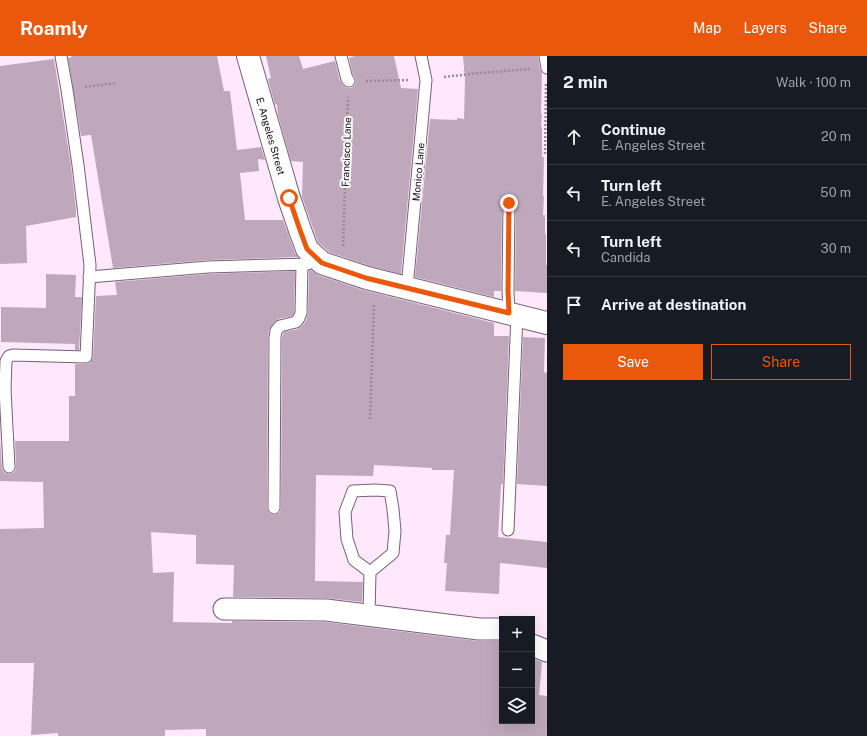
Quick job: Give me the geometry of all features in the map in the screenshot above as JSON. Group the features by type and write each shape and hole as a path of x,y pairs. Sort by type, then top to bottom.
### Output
{"street":[{"name":"E. Angeles Street","path":"248,56 285,183 312,264 547,322"},
{"path":"224,609 326,610 479,629 499,629"},
{"path":"535,646 547,651"}],"lane":[{"path":"9,467 2,389 7,358 13,355 86,357 89,257 68,90 61,56"},
{"path":"341,56 347,79 349,81"},
{"name":"Monico Lane","path":"407,288 426,80 421,56"},
{"path":"545,56 546,68"},
{"path":"508,530 513,314 508,291 509,203"},
{"path":"89,277 208,267 312,264 299,318 296,322 280,326 276,331 274,508"},
{"path":"369,615 370,572 393,553 393,509 390,491 353,491 345,512 347,538 354,560 370,572"}],"path":[{"path":"349,81 426,80 479,73 546,68 545,154"},
{"name":"Francisco Lane","path":"343,250 349,81"},
{"path":"68,90 116,83"},
{"path":"370,419 375,280"}],"building":[{"path":"71,56 217,56 224,91 230,91 237,150 261,147 265,160 258,159 259,171 240,173 245,220 283,220 295,253 298,257 208,260 113,268 91,135 81,136 68,58 72,57"},
{"path":"266,56 299,56 303,69 335,61 340,81 344,86 351,88 354,86 356,79 353,75 349,58 355,56 394,56 401,88 418,89 401,274 370,266 329,252 318,242 302,197 303,162 291,161 278,115 277,104 275,105 268,79 271,78"},
{"path":"463,56 538,56 540,69 542,72 541,127 542,157 544,157 543,215 545,215 546,234 547,293 515,291 516,203 515,199 509,196 505,197 502,203 501,291 494,291 494,297 415,277 430,119 464,119 465,80"},
{"path":"54,59 71,166 76,217 26,226 27,263 0,264 0,66"},
{"path":"311,270 318,275 363,290 494,323 494,336 509,336 503,484 501,484 498,537 547,542 547,568 500,563 499,594 445,591 447,563 444,563 446,535 450,535 454,470 432,470 432,468 374,465 373,476 316,475 315,581 363,582 362,602 326,598 233,597 234,565 196,564 196,535 151,532 153,573 174,572 173,622 325,622 478,641 499,641 499,724 535,724 535,659 542,662 539,695 547,696 547,736 206,736 206,729 165,730 165,736 58,736 58,733 31,735 34,663 0,663 0,529 44,528 43,482 0,481 0,441 2,468 5,473 9,474 15,471 16,467 15,441 69,441 69,396 75,396 75,364 86,364 90,363 92,360 96,296 117,295 115,282 208,274 295,271 293,315 278,319 269,330 268,338 267,508 270,514 277,514 280,512 281,508 282,339 284,332 298,329 306,321 308,313 309,271"},
{"path":"46,274 76,275 75,297 82,297 79,350 75,350 75,344 1,342 1,307 46,308"},
{"path":"523,337 545,338 544,372 547,373 547,486 517,484"}],"route":[{"path":"289,198 307,249 322,263 366,278 509,313 509,203"}]}
